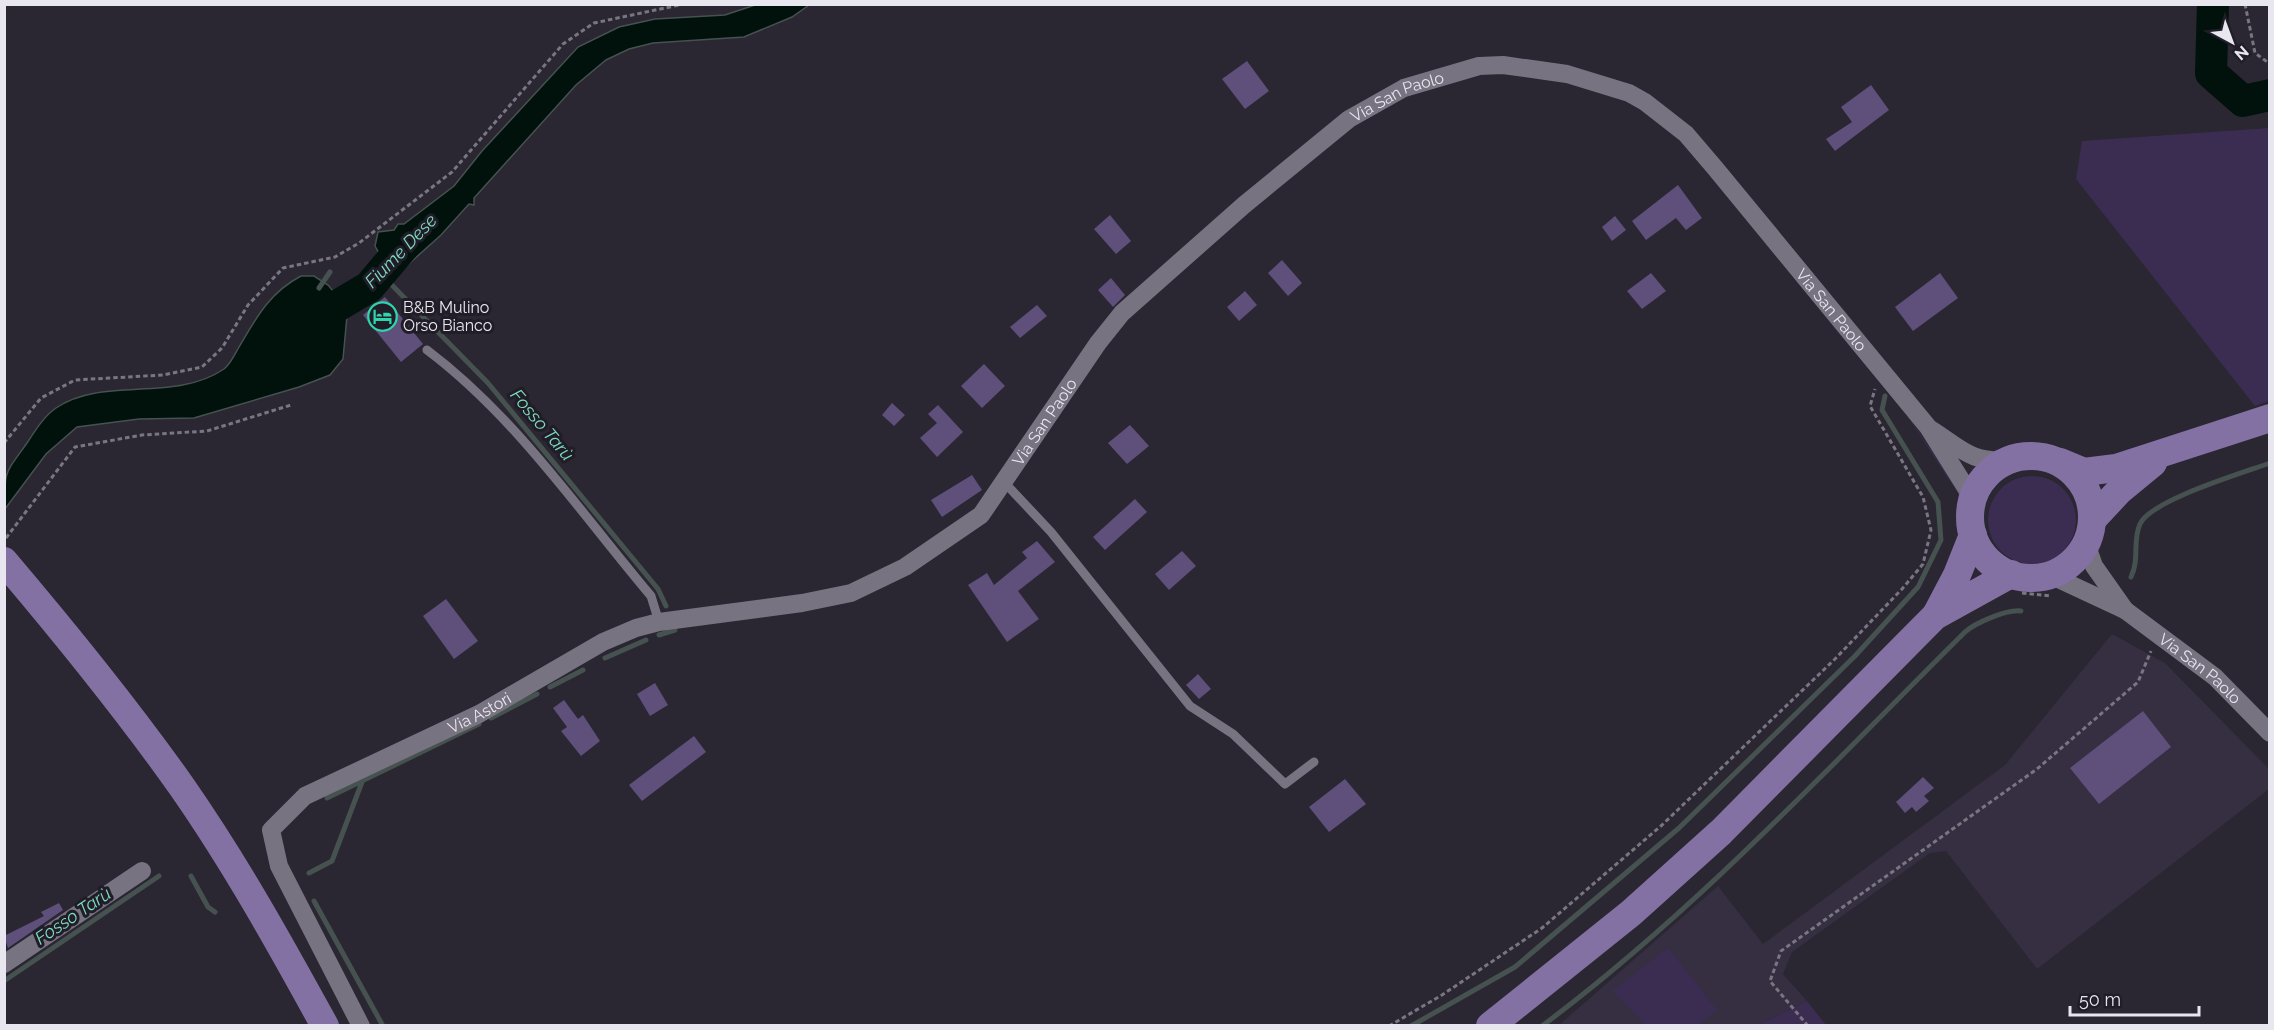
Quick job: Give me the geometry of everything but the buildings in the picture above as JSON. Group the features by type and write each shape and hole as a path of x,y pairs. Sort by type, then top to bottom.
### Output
{"main road":[{"path":"2012,583 1982,552 1973,535 1971,523 1973,499 1981,482 1994,469 2010,460 2025,456 2056,461 2085,472 2116,468 2162,455 2270,418"},
{"path":"1935,616 2012,583 2030,578 2053,585 2065,568 2077,557 2089,531 2119,491 2162,455"},
{"path":"2056,461 2072,471 2084,485 2091,502 2089,531"},
{"path":"1490,1026 1631,913 1720,832 1935,616 1957,575 1973,535"},
{"path":"5,555 148,740 183,790 257,904 325,1026"}],"street":[{"name":"Via San Paolo","path":"905,567 981,515 1098,343 1122,313 1244,205 1348,119 1404,88 1479,66 1503,65 1567,74 1629,93 1645,102 1686,134 1928,427 1973,499"},
{"name":"Via San Paolo","path":"1928,427 1970,455 1987,461 2010,460"},
{"name":"Via San Paolo","path":"2089,531 2094,566 2125,610 2215,677 2270,733"},
{"name":"Via Astori","path":"361,1026 279,866 271,830 305,796 479,714 603,642 636,628 659,622 802,603 851,593 905,567"},
{"name":"Via San Paolo","path":"2053,585 2125,610"},
{"path":"4,964 142,871"}],"lane":[{"path":"427,350 474,388 531,452 651,596 659,622"},
{"path":"1004,482 1051,532 1190,706 1233,734 1285,784 1314,762"}],"path":[{"path":"4,443 41,398 75,380 163,375 202,367 222,348 248,305 283,268 335,256 359,243 452,172 563,44 594,23 684,4"},
{"path":"2245,4 2255,53 2270,64"},
{"path":"1389,1026 1442,995 1542,928 1662,825 1835,659 1923,564 1930,530 1923,497 1870,406 1873,390 1889,380"},
{"path":"5,555 75,447 142,435 207,431 291,405"},
{"path":"2012,583 2053,585"},
{"path":"1808,1026 1770,981 1781,951 2037,769 2138,682 2158,635"}],"shaded area":[{"path":"2269,128 2269,401 2255,406 2076,179 2082,141"},
{"path":"1898,402 1958,489 1963,507 1963,537 1958,493"},
{"path":"2032,476 2049,479 2063,489 2073,503 2076,520 2073,537 2063,551 2049,561 2032,564 2015,561 2001,551 1991,537 1988,520 1991,503 2001,489 2015,479"},
{"path":"2112,634 2165,663 2269,769 2269,789 2037,969 1946,851 1930,853 1792,952 1783,974 1807,1001 1758,1025 1558,1026 1718,886 1763,944 2005,765"},
{"path":"1668,948 1717,1010 1697,1025 1646,1025 1612,991"},
{"path":"1807,1001 1826,1025 1758,1025"}],"water":[{"path":"758,4 809,5 792,17 744,37 653,43 629,49 606,60 576,85 474,198 474,205 469,204 441,235 383,287 373,270 380,255 375,246 378,232 394,230 398,224 404,224 454,186 482,151 578,47 619,27 655,19 725,15"},
{"path":"301,276 314,276 328,285 339,298 347,316 343,359 330,375 299,387 194,418 139,419 77,427 46,454 5,509 7,473 40,424 52,411 75,399 95,393 183,385 204,379 224,369 272,298 290,282"}],"waterway":[{"name":"Fiume Dese","path":"2213,4 2211,73 2243,101 2270,95"},
{"name":"Fiume Dese","path":"305,325 369,287 403,247"},
{"path":"319,288 330,272"},
{"name":"Fosso Tarù","path":"384,277 488,383 658,589 666,606"},
{"path":"1411,1026 1515,967 1679,828 1855,656 1918,587 1941,540 1938,502 1882,410 1885,396"},
{"path":"2131,577 2135,563 2136,537 2140,524 2148,515 2179,497 2270,463"},
{"path":"1542,1026 1599,982 1708,886 1812,786 1965,632 1992,617 2021,611"},
{"name":"Fosso Tarù","path":"659,635 675,630 674,626"},
{"name":"Fosso Tarù","path":"605,658 646,640"},
{"name":"Fosso Tarù","path":"550,687 583,670"},
{"name":"Fosso Tarù","path":"491,718 537,694"},
{"name":"Fosso Tarù","path":"327,798 479,724"},
{"path":"309,873 332,861 362,782"},
{"name":"Fosso Tarù","path":"4,981 159,876"},
{"path":"191,876 208,907 215,912"},
{"path":"314,901 383,1026"}],"place":[{"name":"B&B Mulino Orso Bianco","path":"382,316"}]}
